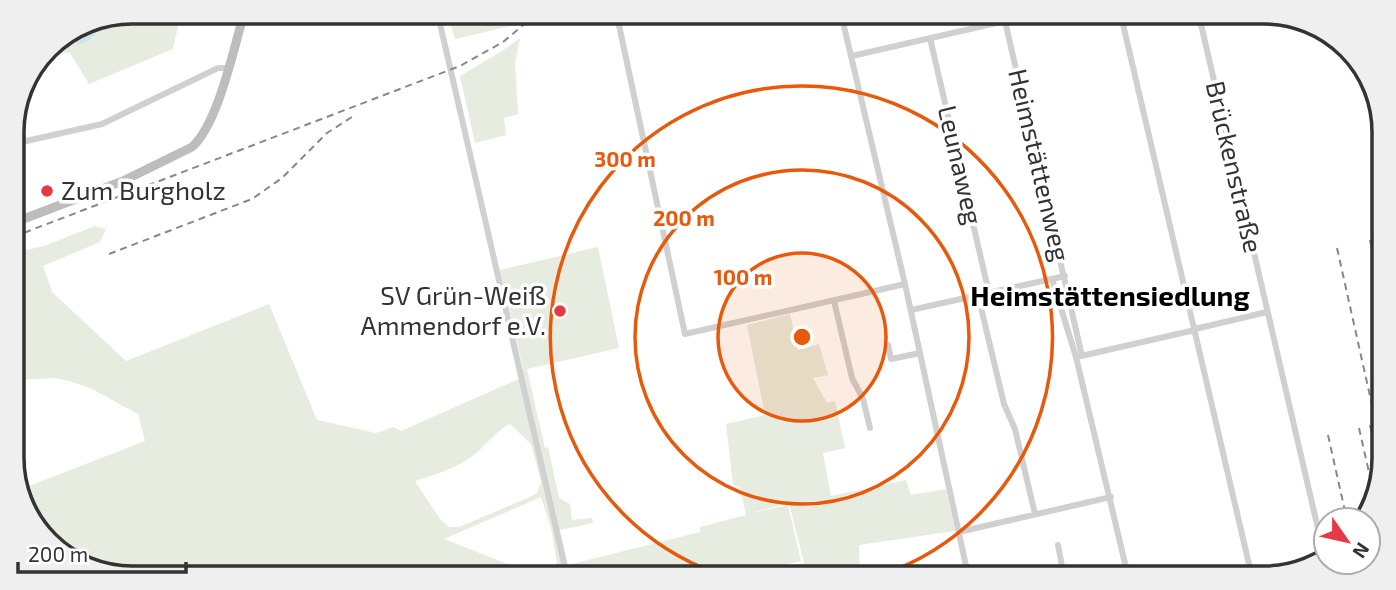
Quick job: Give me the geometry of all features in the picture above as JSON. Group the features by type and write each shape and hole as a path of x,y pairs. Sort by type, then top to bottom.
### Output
{"main road":[{"path":"25,219 123,181 192,147 201,138 207,125 241,24"}],"street":[{"path":"441,24 565,566"},
{"path":"619,24 685,334 905,284"},
{"path":"844,24 911,310 966,565"},
{"path":"852,56 990,24"},
{"name":"Heimstättenweg","path":"1008,24 1065,276 1079,357 1126,565"},
{"path":"1123,24 1249,565"},
{"name":"Brückenstraße","path":"1201,24 1313,506"},
{"name":"Leunaweg","path":"930,38 989,293"},
{"path":"25,141 102,124 218,68 228,68"},
{"path":"911,310 1065,276"},
{"name":"Heimstättenweg","path":"1052,279 1079,357"},
{"path":"978,295 1004,404 1015,429 1035,514"},
{"path":"834,301 852,378 863,399 870,428"},
{"path":"1079,357 1267,312"},
{"path":"888,345 891,359 920,353"},
{"path":"959,532 1111,497"},
{"path":"1058,545 1062,565"}],"shaded area":[{"path":"179,24 173,49 89,84 70,53 60,53 91,33 112,27"},
{"path":"451,24 519,24 455,39"},
{"path":"520,38 515,64 518,114 504,118 506,135 475,143 460,76"},
{"path":"95,226 106,229 100,242 43,266 52,292 126,361 269,304 317,420 376,433 393,427 401,431 521,378 520,370 523,369 500,270 598,247 619,348 527,369 559,498 570,504 572,520 592,518 593,523 560,530 568,565 700,532 700,527 746,515 740,487 733,485 726,424 765,415 747,325 790,314 798,350 819,344 828,375 813,378 827,403 835,401 845,448 823,453 831,496 906,480 911,495 946,489 955,531 859,545 860,565 795,565 804,563 789,503 748,514 788,505 801,561 783,565 554,566 557,562 551,528 541,497 444,539 512,566 133,566 91,557 56,534 39,511 28,486 145,441 138,414 90,388 55,378 24,380 25,250 44,246","holes":["510,424 531,444 541,482 537,493 532,496 459,527 449,527 440,519 415,481 462,463"]}],"water":[{"path":"97,31 87,42 74,42"}],"railway":[{"path":"25,233 460,66 503,42 524,24"},
{"path":"109,254 252,199 282,178 327,133 355,115"},
{"path":"1370,240 1372,249"},
{"path":"1337,248 1372,405"},
{"path":"1370,425 1372,433"},
{"path":"1359,428 1369,475"},
{"path":"1328,435 1344,506"}],"place":[{"name":"Zum Burgholz","path":"47,191"},
{"name":"SV Grün-Weiß Ammendorf e.V.","path":"560,311"}],"district":[{"name":"Heimstättensiedlung","path":"1110,296"}]}
